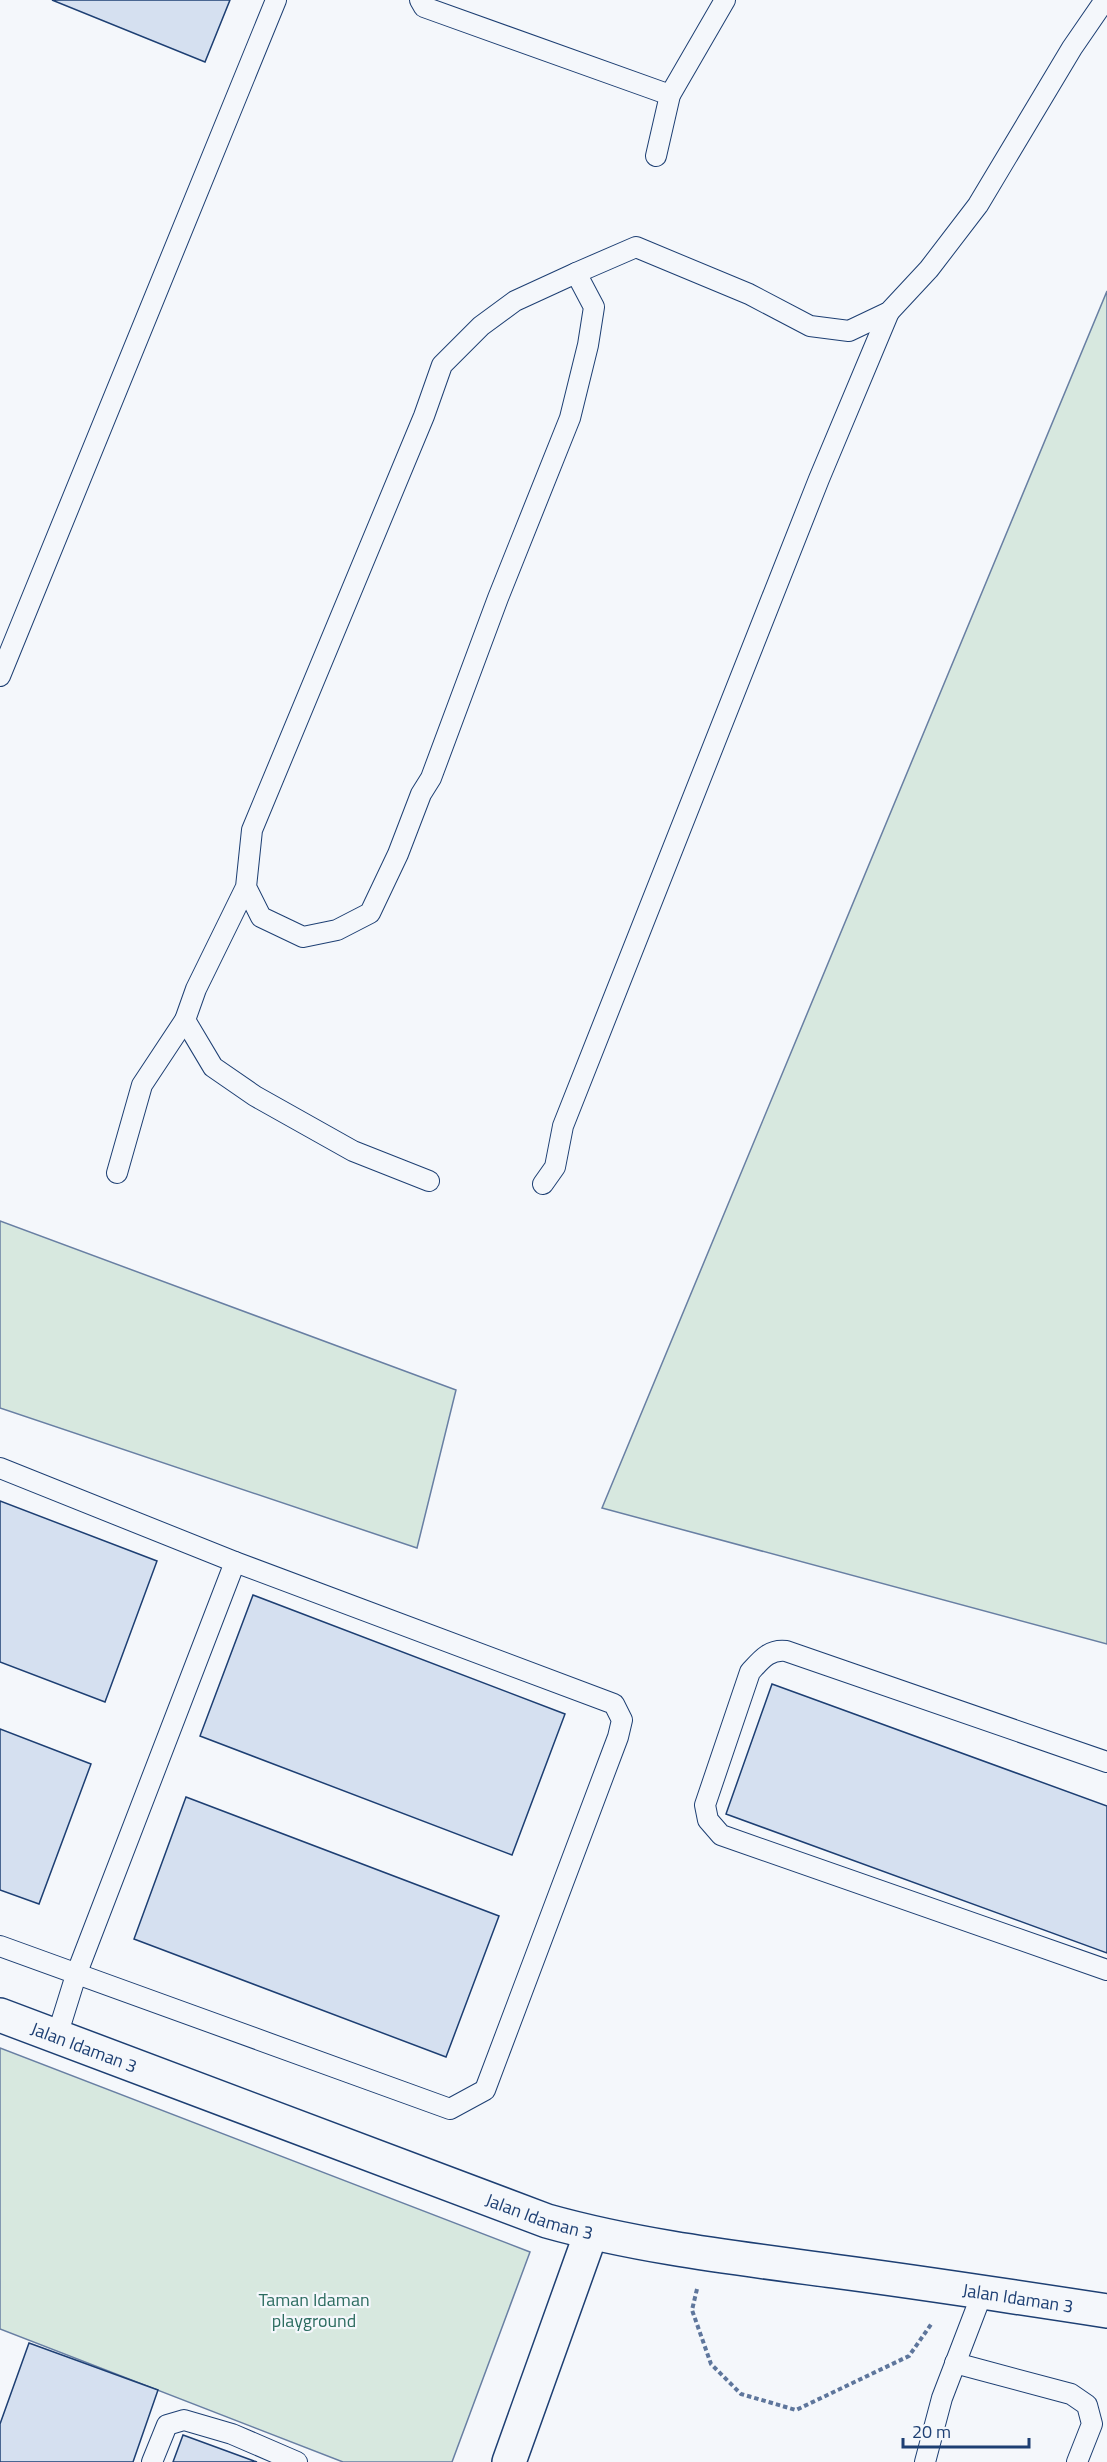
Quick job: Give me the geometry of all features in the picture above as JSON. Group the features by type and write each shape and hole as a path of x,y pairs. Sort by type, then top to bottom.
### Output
{"street":[{"name":"Jalan Idaman 3","path":"0,2015 547,2221 591,2233 704,2253 970,2289 1107,2311"},
{"path":"510,2462 591,2233"}],"lane":[{"path":"0,676 276,0"},
{"path":"420,0 424,6 670,95"},
{"path":"656,156 670,95 725,0"},
{"path":"543,1184 555,1167 563,1126 819,479 889,312 929,269 978,205 1072,48 1105,0"},
{"path":"117,1173 142,1085 185,1020 196,989 246,887 252,830 424,416 442,365 482,326 515,301 636,246 749,294 810,326 849,331 889,312"},
{"path":"246,887 261,917 303,937 337,930 370,913 398,854 421,794 431,778 498,598 570,418 588,345 594,307 576,273"},
{"path":"185,1020 213,1067 255,1096 353,1151 429,1181"},
{"path":"0,1468 234,1562 615,1704 622,1720 618,1737 485,2090 450,2109 0,1946"},
{"path":"57,2036 76,1975 234,1562"},
{"path":"1107,1762 797,1655 776,1650 762,1658 750,1672 705,1804 708,1820 721,1835 1107,1970"},
{"path":"925,2462 942,2398 955,2363 970,2289"},
{"path":"955,2363 1071,2394 1087,2405 1092,2424 1077,2462"},
{"path":"152,2462 167,2425 184,2420 232,2434 297,2462"}],"path":[{"path":"704,2253 692,2310 711,2364 741,2394 796,2410 909,2356 970,2289"}],"green space":[{"path":"1107,291 1107,1644 602,1508"},
{"path":"0,1221 456,1390 417,1548 0,1408"},
{"name":"Taman Idaman playground","path":"0,2048 530,2252 452,2462 343,2462 0,2329"}],"building":[{"path":"52,0 230,0 205,62"},
{"path":"0,1501 157,1561 105,1702 0,1662"},
{"path":"253,1595 565,1714 512,1855 200,1736"},
{"path":"772,1684 1107,1806 1107,1953 726,1814"},
{"path":"0,1729 91,1764 39,1904 0,1890"},
{"path":"186,1797 499,1916 446,2057 134,1939"},
{"path":"29,2343 158,2390 133,2462 0,2462 0,2424"},
{"path":"183,2435 254,2461 257,2462 173,2462"}]}
